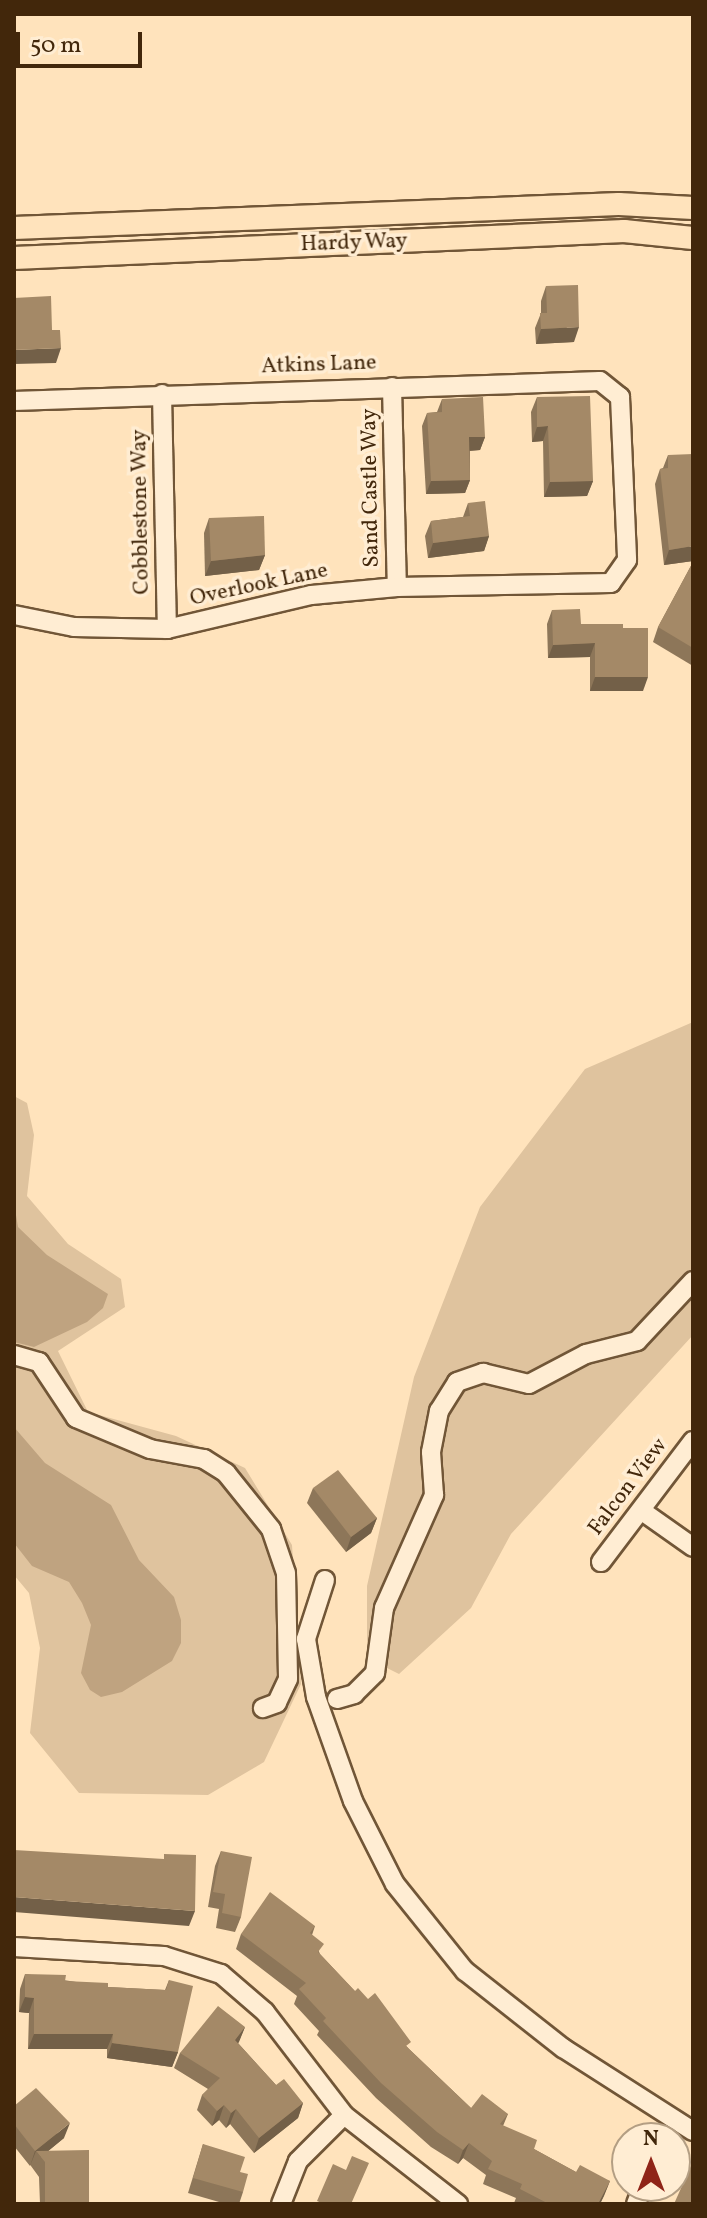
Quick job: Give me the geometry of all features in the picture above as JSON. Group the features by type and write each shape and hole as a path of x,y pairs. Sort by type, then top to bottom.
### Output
{"main road":[{"name":"Hardy Way","path":"14,228 619,204 693,208"},
{"name":"Hardy Way","path":"14,258 624,231 693,238"}],"street":[{"name":"Atkins Lane","path":"14,401 600,381 620,397 627,560 611,583"},
{"name":"Sand Castle Way","path":"392,387 397,587"},
{"name":"Cobblestone Way","path":"162,394 167,629"},
{"name":"Overlook Lane","path":"14,615 74,627 167,629 311,595 397,587 611,583"},
{"path":"337,1699 354,1694 375,1673 384,1608 434,1495 431,1452 439,1411 457,1382 483,1373 529,1384 586,1354 637,1341 693,1281"},
{"path":"14,1355 39,1362 76,1418 150,1449 204,1459 226,1473 271,1529 286,1573 288,1679 277,1703 263,1708"},
{"name":"Falcon View","path":"601,1562 693,1441"},
{"path":"642,1511 693,1547"},
{"path":"325,1580 306,1639 316,1697 353,1801 395,1884 465,1971 660,2122"},
{"path":"14,1947 164,1956 221,1974 265,2012 344,2115 458,2204"},
{"path":"281,2204 298,2161 344,2115"}],"shaded area":[{"path":"693,1022 693,1335 511,1534 471,1608 399,1674 367,1658 367,1586 414,1377 480,1207 585,1069"},
{"path":"14,1096 27,1103 34,1135 27,1196 68,1244 121,1279 125,1307 58,1351 88,1412 176,1436 245,1468 292,1545 301,1684 264,1762 208,1795 79,1793 30,1733 40,1648 29,1593 14,1575"},
{"path":"14,1203 18,1227 47,1255 108,1294 103,1308 87,1322 34,1347 14,1342"},
{"path":"14,1427 45,1463 111,1505 139,1560 174,1597 181,1620 181,1643 172,1661 122,1692 101,1697 90,1690 81,1673 91,1625 82,1603 69,1582 32,1566 14,1543"}],"building":[{"path":"578,285 579,327 541,329 540,313 547,313 546,286"},
{"path":"51,296 52,330 60,330 61,348 14,350 14,298"},
{"path":"590,396 593,481 550,482 548,426 537,427 537,397"},
{"path":"483,397 485,437 469,437 470,480 431,481 427,413 442,412 442,399"},
{"path":"693,454 693,546 669,550 660,469 668,468 668,455"},
{"path":"485,501 489,536 433,543 431,521 470,516 468,503"},
{"path":"264,516 265,555 211,561 209,518"},
{"path":"693,562 693,648 658,627"},
{"path":"580,609 581,624 623,624 623,628 648,628 648,677 595,677 595,643 553,645 552,610"},
{"path":"338,1470 377,1518 351,1537 313,1488"},
{"path":"14,1850 164,1859 164,1854 196,1855 195,1911 14,1897"},
{"path":"221,1851 252,1857 241,1917 222,1913 225,1894 213,1892"},
{"path":"270,1892 315,1926 310,1933 324,1944 318,1952 355,1991 358,1988 368,1999 375,1993 411,2042 406,2046 471,2108 482,2094 508,2114 500,2124 537,2140 534,2149 576,2172 580,2165 610,2181 598,2204 549,2204 520,2189 522,2184 488,2169 492,2161 469,2143 463,2150 437,2132 381,2083 323,2021 326,2018 299,1989 306,1983 241,1934"},
{"path":"25,1974 66,1975 65,1981 108,1983 108,1987 166,1990 169,1980 193,1986 178,2052 112,2043 113,2034 34,2034 34,1998 25,1997"},
{"path":"218,2006 245,2027 235,2040 276,2085 284,2079 303,2103 259,2138 236,2109 231,2113 224,2105 217,2111 202,2095 220,2078 180,2053"},
{"path":"36,2088 70,2123 35,2151 14,2124 14,2106"},
{"path":"203,2144 245,2157 240,2172 248,2174 243,2192 193,2178"},
{"path":"89,2150 89,2204 45,2204 45,2162 36,2151"},
{"path":"352,2156 369,2163 351,2204 317,2201 333,2164 346,2170"},
{"path":"693,2161 693,2204 674,2204 691,2202"}]}
